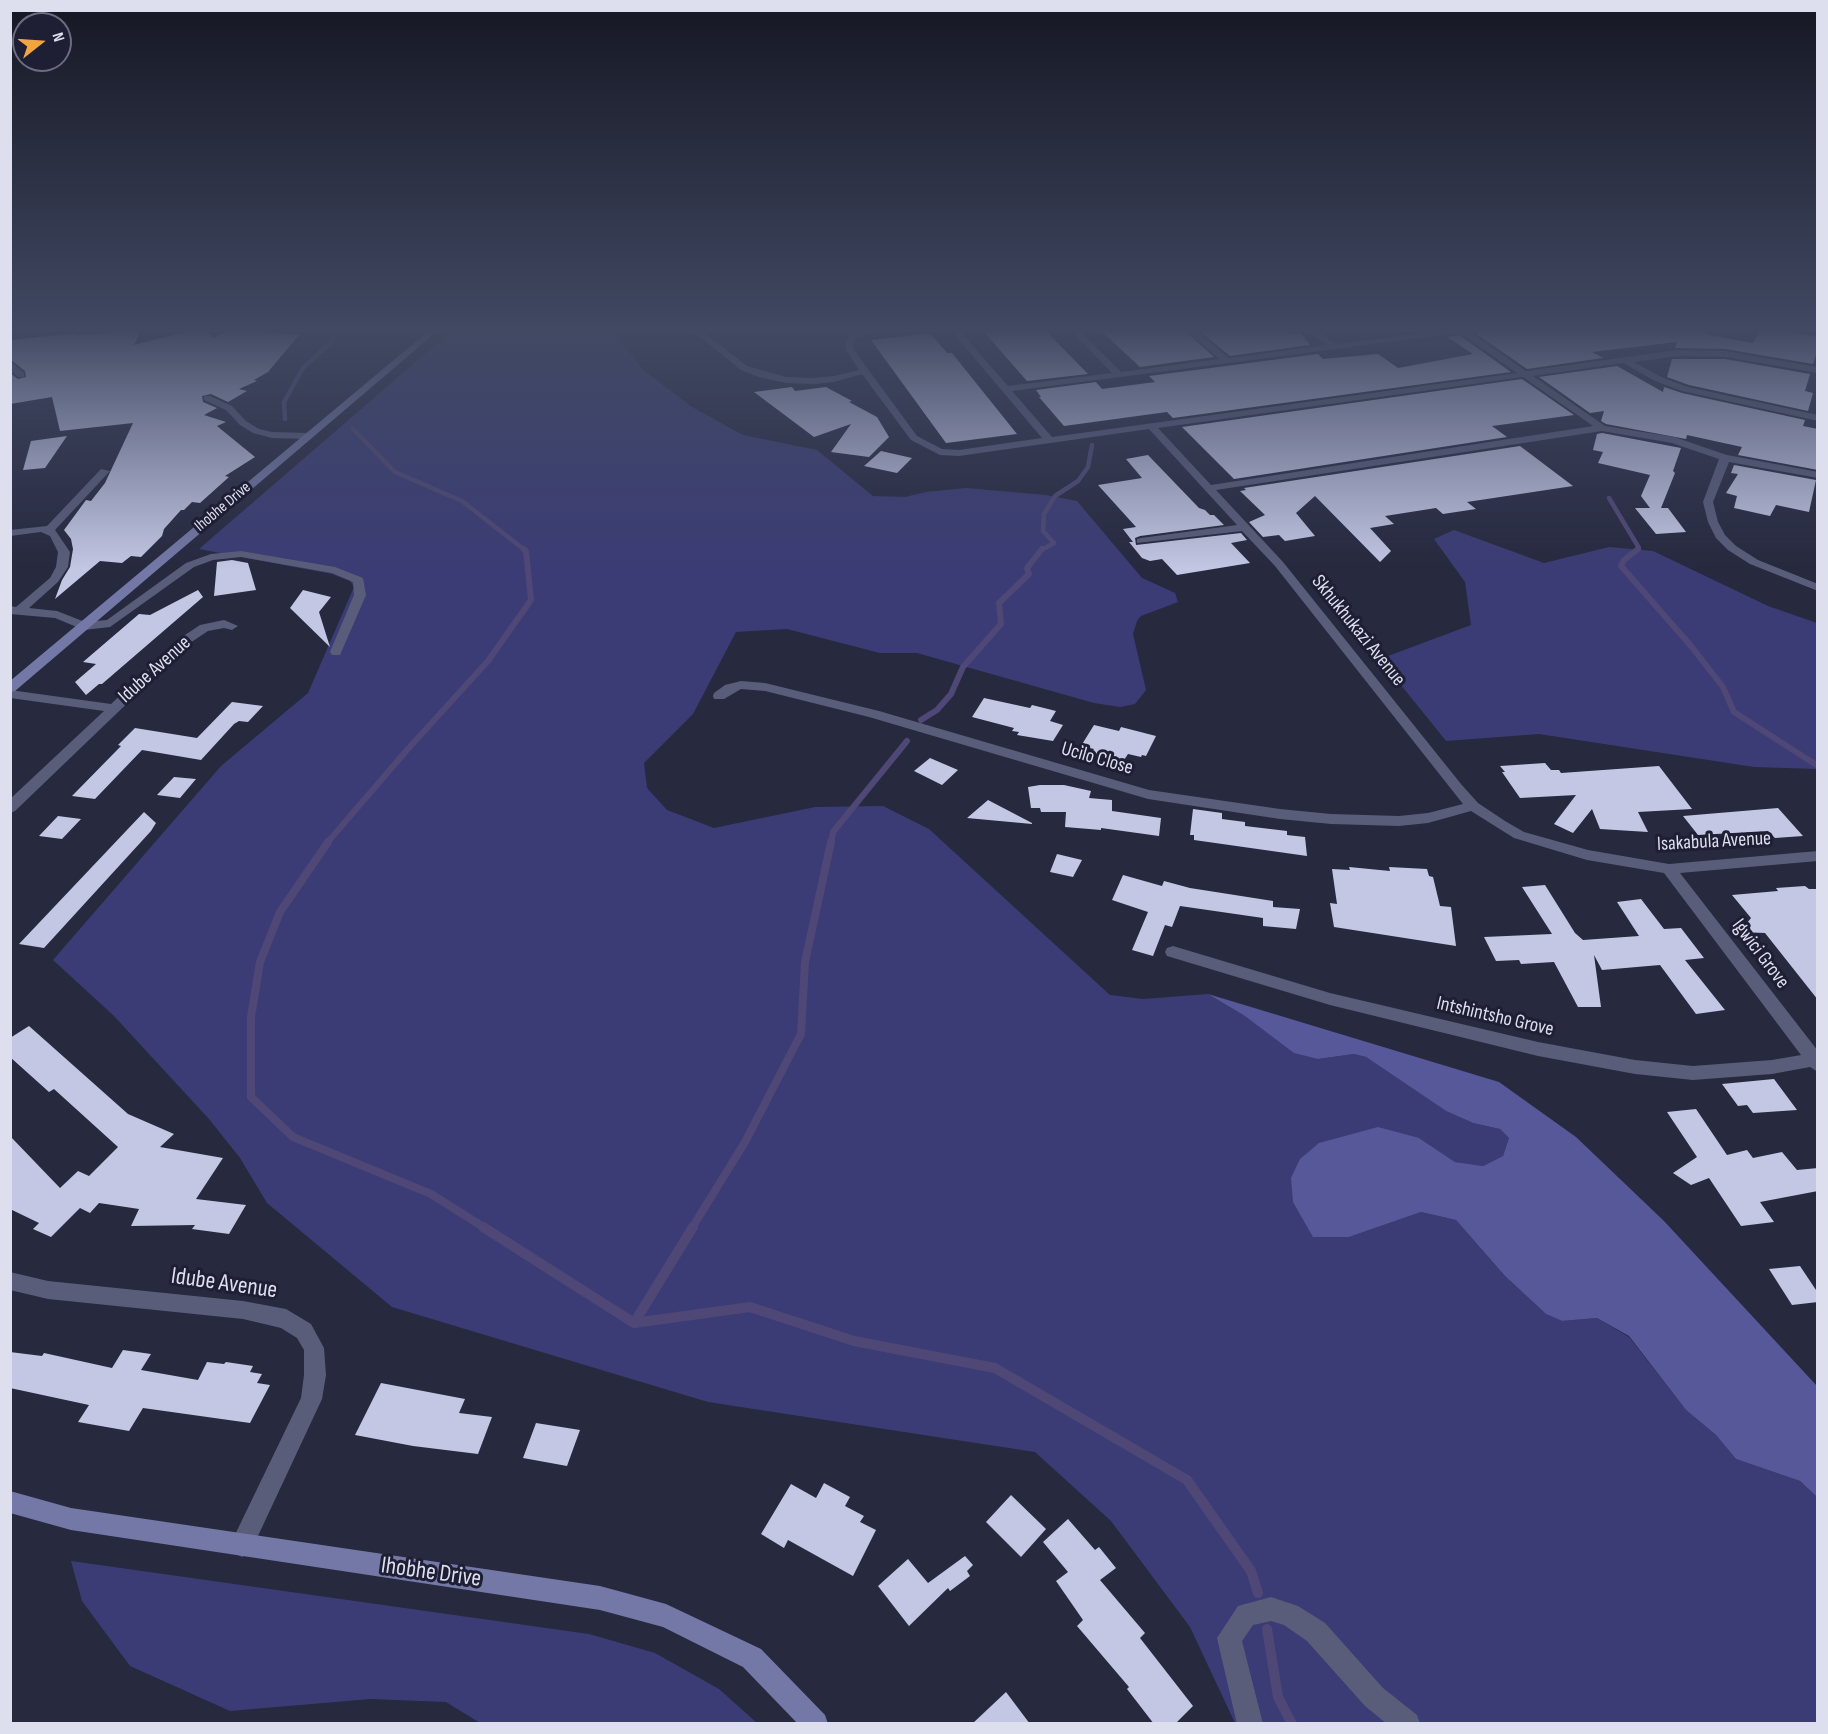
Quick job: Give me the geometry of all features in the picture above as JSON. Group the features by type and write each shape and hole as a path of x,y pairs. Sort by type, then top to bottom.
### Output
{"street":[{"path":"230,409 243,423 256,432 307,436"},
{"name":"Ihobhe Drive","path":"10,688 340,409"},
{"path":"892,409 914,438 932,449 965,453 1282,409"},
{"path":"1022,409 1049,440"},
{"path":"1575,409 1602,428"},
{"path":"1776,409 1818,418"},
{"name":"Skhukhukazi Avenue","path":"1152,427 1286,573 1473,806 1519,835 1544,841"},
{"path":"1210,488 1602,428 1674,440 1725,458 1818,476"},
{"path":"1725,458 1708,502 1713,522 1720,536 1732,548 1754,562 1818,588"},
{"path":"48,531 105,471"},
{"path":"1140,541 1246,527"},
{"path":"10,533 43,528 54,534 64,552 62,567 54,580 15,610"},
{"path":"15,610 57,615 84,626 110,623 190,565 211,556 241,554 335,570 359,580 360,595 336,652"},
{"name":"Idube Avenue","path":"10,808 113,708 192,636 204,628 224,624 232,626"},
{"name":"Ucilo Close","path":"719,696 730,688 741,685 765,687 874,714 1148,794 1280,814 1331,819 1399,821 1428,818 1473,806"},
{"name":"Idube Avenue","path":"10,694 113,708"},
{"name":"Isakabula Avenue","path":"1544,841 1587,855 1669,869 1818,856"},
{"name":"Igwici Grove","path":"1669,869 1816,1063"},
{"name":"Intshintsho Grove","path":"1173,952 1330,999 1538,1049 1635,1067 1693,1073 1816,1063"},
{"name":"Idube Avenue","path":"10,1281 48,1290 243,1310 286,1319 304,1331 314,1348 315,1375 311,1399 242,1545"},
{"name":"Ihobhe Drive","path":"10,1502 71,1519 600,1598 666,1616 752,1658 816,1724"},
{"path":"1250,1724 1229,1638 1246,1614 1271,1609 1290,1614 1316,1632 1374,1696 1408,1724"}],"shaded area":[{"path":"361,409 695,409 743,435 817,450 873,496 905,497 926,492 966,488 1046,495 1077,501 1142,578 1175,593 1178,602 1141,616 1137,621 1133,634 1146,690 1135,704 1120,707 1094,703 917,653 880,653 787,629 736,632 693,714 644,763 647,788 667,810 714,828 815,807 883,806 929,829 1110,995 1143,999 1208,994 1318,1059 1354,1054 1366,1057 1446,1111 1473,1123 1500,1129 1509,1138 1503,1156 1483,1166 1455,1162 1419,1138 1349,1237 1421,1212 1456,1220 1505,1276 1546,1314 1562,1321 1597,1318 1629,1337 1686,1410 1716,1435 1736,1459 1800,1481 1817,1497 1817,1723 1235,1723 1190,1627 1111,1521 1035,1452 708,1402 392,1307 267,1203 240,1158 209,1119 114,1016 53,960 221,766 308,693 354,587 350,581 332,574 199,549"},
{"path":"1454,530 1544,563 1609,547 1653,551 1768,606 1817,623 1817,769 1754,767 1539,734 1446,741 1380,659 1471,625 1465,582 1434,539"},
{"path":"1208,994 1499,1082 1576,1137 1664,1221 1817,1386 1817,1497 1800,1481 1736,1459 1716,1435 1686,1410 1629,1336 1597,1318 1562,1321 1546,1314 1505,1276 1456,1220 1421,1212 1349,1237 1313,1237 1293,1202 1291,1178 1300,1159 1319,1143 1378,1127 1419,1138 1455,1162 1483,1166 1503,1156 1509,1138 1500,1129 1473,1123 1446,1111 1366,1057 1354,1054 1318,1059 1294,1053 1245,1016"},
{"path":"71,1561 589,1634 655,1653 719,1689 757,1723 480,1723 446,1702 370,1699 230,1711 130,1666 82,1601"}],"building":[{"path":"55,409 215,409 204,415 226,422 217,426 255,457 225,476 229,477 200,503 192,502 181,510 164,529 162,536 141,557 131,556 122,563 100,561 55,599 70,567 73,549 71,539 64,530 86,500 91,501 105,483 133,423 60,431"},
{"path":"777,409 862,409 877,417 889,437 869,457 831,452 851,424 814,437"},
{"path":"921,409 997,409 1017,434 946,443"},
{"path":"1049,409 1240,409 1173,418 1167,412 1064,426"},
{"path":"1310,409 1565,409 1574,415 1492,426 1507,437 1234,479 1182,427"},
{"path":"1584,409 1755,409 1805,420 1803,426 1818,429 1818,470 1738,455 1742,447 1687,435 1686,439 1606,424 1601,421 1604,411 1590,413"},
{"path":"1602,433 1681,448 1673,471 1675,473 1661,508 1668,508 1686,532 1656,534 1635,508 1650,508 1641,496 1650,475 1598,463 1603,452 1593,450 1597,434"},
{"path":"67,436 45,468 23,470 31,441"},
{"path":"1520,446 1573,486 1467,502 1476,509 1443,514 1436,508 1385,516 1394,524 1370,528 1391,551 1380,562 1315,496 1296,513 1315,536 1285,541 1279,535 1263,537 1249,522 1265,515 1240,491 1246,490 1244,488"},
{"path":"881,451 912,458 897,473 864,466"},
{"path":"1148,455 1199,508 1214,515 1224,525 1140,536 1135,538 1136,545 1241,533 1247,540 1231,543 1250,563 1177,575 1162,559 1150,561 1142,558 1129,542 1133,542 1123,529 1136,527 1098,485 1142,478 1126,459"},
{"path":"1734,465 1816,480 1809,512 1776,505 1770,516 1734,508 1737,496 1726,493 1738,474 1731,473"},
{"path":"232,560 248,563 256,590 214,596 217,562"},
{"path":"198,590 203,597 102,684 86,695 75,682 96,664 83,662 139,614 150,615"},
{"path":"303,590 331,597 319,612 330,647 290,608"},
{"path":"984,698 1056,711 1050,721 1063,725 1053,741 1017,735 1019,732 1012,731 1014,728 972,717"},
{"path":"232,702 263,706 248,722 239,721 234,724 201,760 142,750 95,799 72,796 121,746 118,745 135,728 197,738"},
{"path":"1094,725 1119,731 1121,727 1156,736 1146,756 1128,754 1124,760 1112,760 1092,752 1094,749 1081,746"},
{"path":"930,758 958,770 942,785 914,771"},
{"path":"1545,763 1551,770 1559,770 1561,773 1659,766 1692,809 1638,812 1648,832 1600,829 1592,809 1573,833 1554,824 1576,795 1520,798 1500,766"},
{"path":"174,777 196,779 180,798 157,795"},
{"path":"1064,785 1091,791 1089,798 1112,800 1112,811 1161,818 1159,836 1101,828 1101,830 1065,827 1066,812 1041,812 1040,808 1031,808 1028,787"},
{"path":"988,800 1032,823 1032,824 967,818"},
{"path":"1778,808 1803,836 1775,838 1768,831 1698,835 1683,816"},
{"path":"1193,809 1222,813 1222,819 1245,822 1245,826 1287,831 1287,835 1305,837 1307,856 1194,840 1194,835 1190,835"},
{"path":"144,812 156,823 151,831 44,948 19,944"},
{"path":"58,816 81,819 62,839 39,836"},
{"path":"1057,854 1082,860 1073,877 1050,872"},
{"path":"1349,867 1390,871 1389,867 1427,869 1429,876 1433,877 1440,906 1451,907 1456,946 1334,927 1330,903 1337,904 1332,869 1350,870"},
{"path":"1123,875 1162,886 1164,881 1190,888 1273,901 1273,907 1300,909 1296,929 1263,926 1263,918 1180,906 1172,927 1165,925 1153,956 1132,950 1148,912 1112,900"},
{"path":"1545,885 1575,933 1583,940 1639,936 1617,902 1641,899 1664,929 1681,928 1704,958 1685,960 1725,1010 1696,1014 1660,965 1602,970 1594,955 1601,1007 1578,1007 1554,962 1521,964 1519,960 1496,961 1484,937 1552,934 1522,887"},
{"path":"1805,886 1809,889 1818,889 1818,1000 1765,933 1740,932 1751,918 1732,895"},
{"path":"29,1026 128,1114 174,1134 160,1147 223,1158 196,1199 246,1205 229,1234 192,1229 195,1225 131,1226 139,1209 99,1203 90,1213 80,1208 51,1237 33,1229 39,1223 10,1209 10,1136 60,1188 78,1171 89,1176 118,1147 54,1089 49,1092 10,1057 10,1038"},
{"path":"1774,1079 1797,1110 1753,1113 1747,1105 1738,1106 1722,1084"},
{"path":"1696,1109 1727,1155 1747,1150 1753,1158 1782,1152 1797,1170 1818,1168 1818,1191 1760,1202 1774,1222 1741,1226 1709,1178 1691,1185 1673,1173 1697,1157 1667,1112"},
{"path":"1800,1266 1818,1293 1818,1302 1792,1305 1769,1269"},
{"path":"123,1350 151,1354 141,1370 198,1380 207,1362 224,1364 226,1362 253,1366 250,1372 262,1374 257,1383 270,1385 250,1423 143,1408 129,1431 78,1422 89,1405 10,1388 10,1352 42,1356 44,1353 112,1368"},
{"path":"381,1383 465,1399 459,1413 492,1417 478,1454 413,1446 355,1435"},
{"path":"536,1423 580,1430 567,1466 523,1458"},
{"path":"824,1483 850,1497 845,1506 864,1516 860,1522 876,1530 853,1576 788,1540 784,1548 761,1534 791,1484 816,1498"},
{"path":"1011,1495 1046,1529 1021,1557 986,1522"},
{"path":"1068,1519 1095,1550 1099,1547 1116,1568 1100,1580 1145,1633 1140,1638 1193,1706 1175,1724 1154,1724 1127,1689 1129,1687 1077,1626 1083,1620 1056,1581 1068,1572 1043,1542"},
{"path":"965,1556 973,1565 967,1571 970,1576 950,1591 948,1588 909,1626 878,1586 908,1559 928,1583"},
{"path":"1006,1692 1030,1724 972,1724"}],"waterway":[{"path":"284,409 285,419"},
{"path":"353,429 395,472 462,501 526,551"},
{"path":"1041,551 1054,543 1043,531 1044,514 1055,496 1078,481 1088,467 1092,445"},
{"path":"1609,498 1639,548 1637,551"},
{"path":"1638,549 1624,560 1621,566 1691,646 1723,687 1734,712 1818,766"},
{"path":"327,843 488,661 531,600 526,551"},
{"path":"921,720 937,710 951,694 963,667 1001,624 999,603 1029,574 1027,568 1041,551"},
{"path":"831,843 833,832 907,741"},
{"path":"328,842 280,912 260,962 251,1017 251,1097 293,1137 431,1194 485,1228"},
{"path":"692,1228 745,1142 801,1034 805,962 831,842"},
{"path":"483,1227 634,1323"},
{"path":"634,1323 693,1227"},
{"path":"634,1323 750,1307 854,1341 995,1368 1187,1480 1251,1571 1258,1593"},
{"path":"1267,1629 1278,1697 1292,1724"}]}
